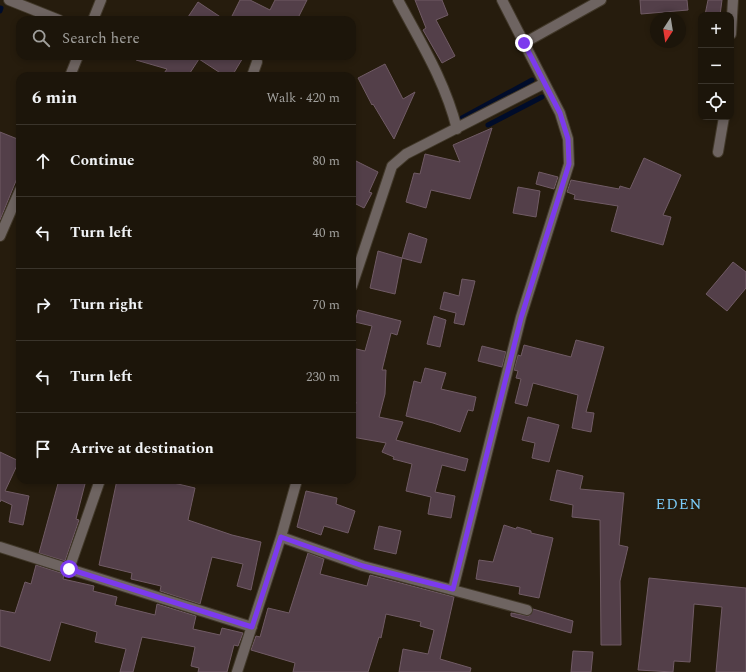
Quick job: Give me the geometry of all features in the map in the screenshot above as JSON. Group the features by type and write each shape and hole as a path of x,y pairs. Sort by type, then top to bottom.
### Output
{"street":[{"path":"9,0 49,16"},
{"path":"95,16 101,0"},
{"path":"398,0 436,71 450,102 457,129"},
{"path":"453,589 521,318 569,164 568,139 560,113 502,0"},
{"path":"524,43 601,0"},
{"path":"732,12 733,0"},
{"path":"72,72 76,60"},
{"path":"253,72 257,62"},
{"path":"356,274 392,166 406,154 544,84"},
{"path":"718,152 723,120"},
{"path":"0,236 16,199"},
{"path":"69,569 99,484"},
{"path":"237,672 281,537 296,484"},
{"path":"281,537 363,566 527,610"},
{"path":"0,547 252,627"}],"building":[{"path":"240,0 250,0 270,10 275,0 307,0 299,16 232,16"},
{"path":"415,0 442,0 448,15 436,20 455,56 442,63 423,30 426,28"},
{"path":"640,0 687,0 688,10 650,12 650,13 641,14"},
{"path":"708,0 722,0 720,12 706,12"},
{"path":"198,2 219,16 189,16"},
{"path":"136,60 198,60 191,72 165,72 167,69"},
{"path":"201,60 242,60 234,72 219,72"},
{"path":"385,64 403,99 415,92 394,139 373,104 372,105 358,78"},
{"path":"492,128 470,199 431,190 426,208 406,202 414,173 420,174 425,154 460,162 453,145"},
{"path":"0,132 16,138 16,181 0,220"},
{"path":"644,158 681,175 663,215 671,217 663,245 611,231 618,206 574,199 575,195 567,192 571,180 619,189 620,186 630,189"},
{"path":"356,161 378,172 369,192 372,193 364,208 356,204"},
{"path":"539,172 558,177 554,189 536,184"},
{"path":"518,187 540,191 536,217 513,213"},
{"path":"409,233 427,239 421,263 402,258"},
{"path":"378,251 402,258 395,294 370,288"},
{"path":"733,262 746,272 746,288 727,311 706,294"},
{"path":"462,279 475,281 464,325 454,323 456,313 440,309 444,292 459,296"},
{"path":"358,310 401,321 397,335 391,333 382,370 386,370 385,394 379,417 403,422 396,440 468,459 465,471 442,465 435,492 455,496 451,518 428,514 431,497 406,491 412,464 393,459 394,457 382,452 386,443 356,438 356,349 365,351 372,326 356,322"},
{"path":"434,316 446,320 440,347 427,344"},
{"path":"576,340 604,347 586,412 594,413 591,432 572,428 578,395 533,383 527,406 515,403 521,379 516,378 518,371 514,370 518,355 521,356 524,345 571,357"},
{"path":"482,346 506,352 502,367 478,361"},
{"path":"425,368 446,373 441,389 476,397 473,411 468,410 460,432 406,416 414,381 421,383"},
{"path":"528,417 559,425 549,462 532,458 535,443 522,440"},
{"path":"0,452 16,460 16,467 5,491 29,496 23,525 9,522 12,505 1,500 0,502"},
{"path":"557,470 583,476 580,489 624,493 619,545 628,547 620,581 621,645 601,645 600,520 572,517 573,505 550,500"},
{"path":"58,484 85,484 76,519 79,520 65,561 39,553"},
{"path":"116,484 178,484 195,488 188,520 232,535 261,542 251,590 237,586 243,564 212,557 200,604 160,591 161,586 131,579 132,573 99,565"},
{"path":"306,491 337,498 336,504 355,511 348,533 324,526 321,535 297,527"},
{"path":"504,525 516,529 517,527 531,531 531,533 553,538 539,598 519,594 520,587 476,579 479,560 493,562"},
{"path":"379,526 401,531 396,554 374,549"},
{"path":"308,553 324,559 320,574 367,586 370,575 454,597 440,659 471,668 470,672 399,672 403,649 428,654 434,630 420,626 421,622 386,614 381,638 379,637 368,672 293,672 295,663 251,650 256,636 260,637 268,608 289,613"},
{"path":"36,565 64,574 63,579 94,586 93,591 117,597 115,605 155,615 157,604 196,616 193,629 220,635 222,628 243,633 238,646 234,645 227,672 198,672 199,668 191,666 195,647 142,637 133,672 120,672 126,649 95,642 97,632 61,622 50,661 0,646 0,610 15,613 25,582 31,584"},
{"path":"649,578 746,588 746,672 716,672 722,607 694,604 690,662 674,661 673,672 638,670"},
{"path":"533,609 573,621 571,633 511,616 511,613 529,616"},
{"path":"573,651 593,652 591,672 571,672"}],"waterway":[{"path":"462,118 532,80"},
{"path":"488,125 542,97"}],"district":[{"name":"EDEN","path":"679,504"}],"route":[{"path":"69,569 252,627 281,537 363,566 453,589 521,318 569,164 568,139 560,113 524,43"}]}
